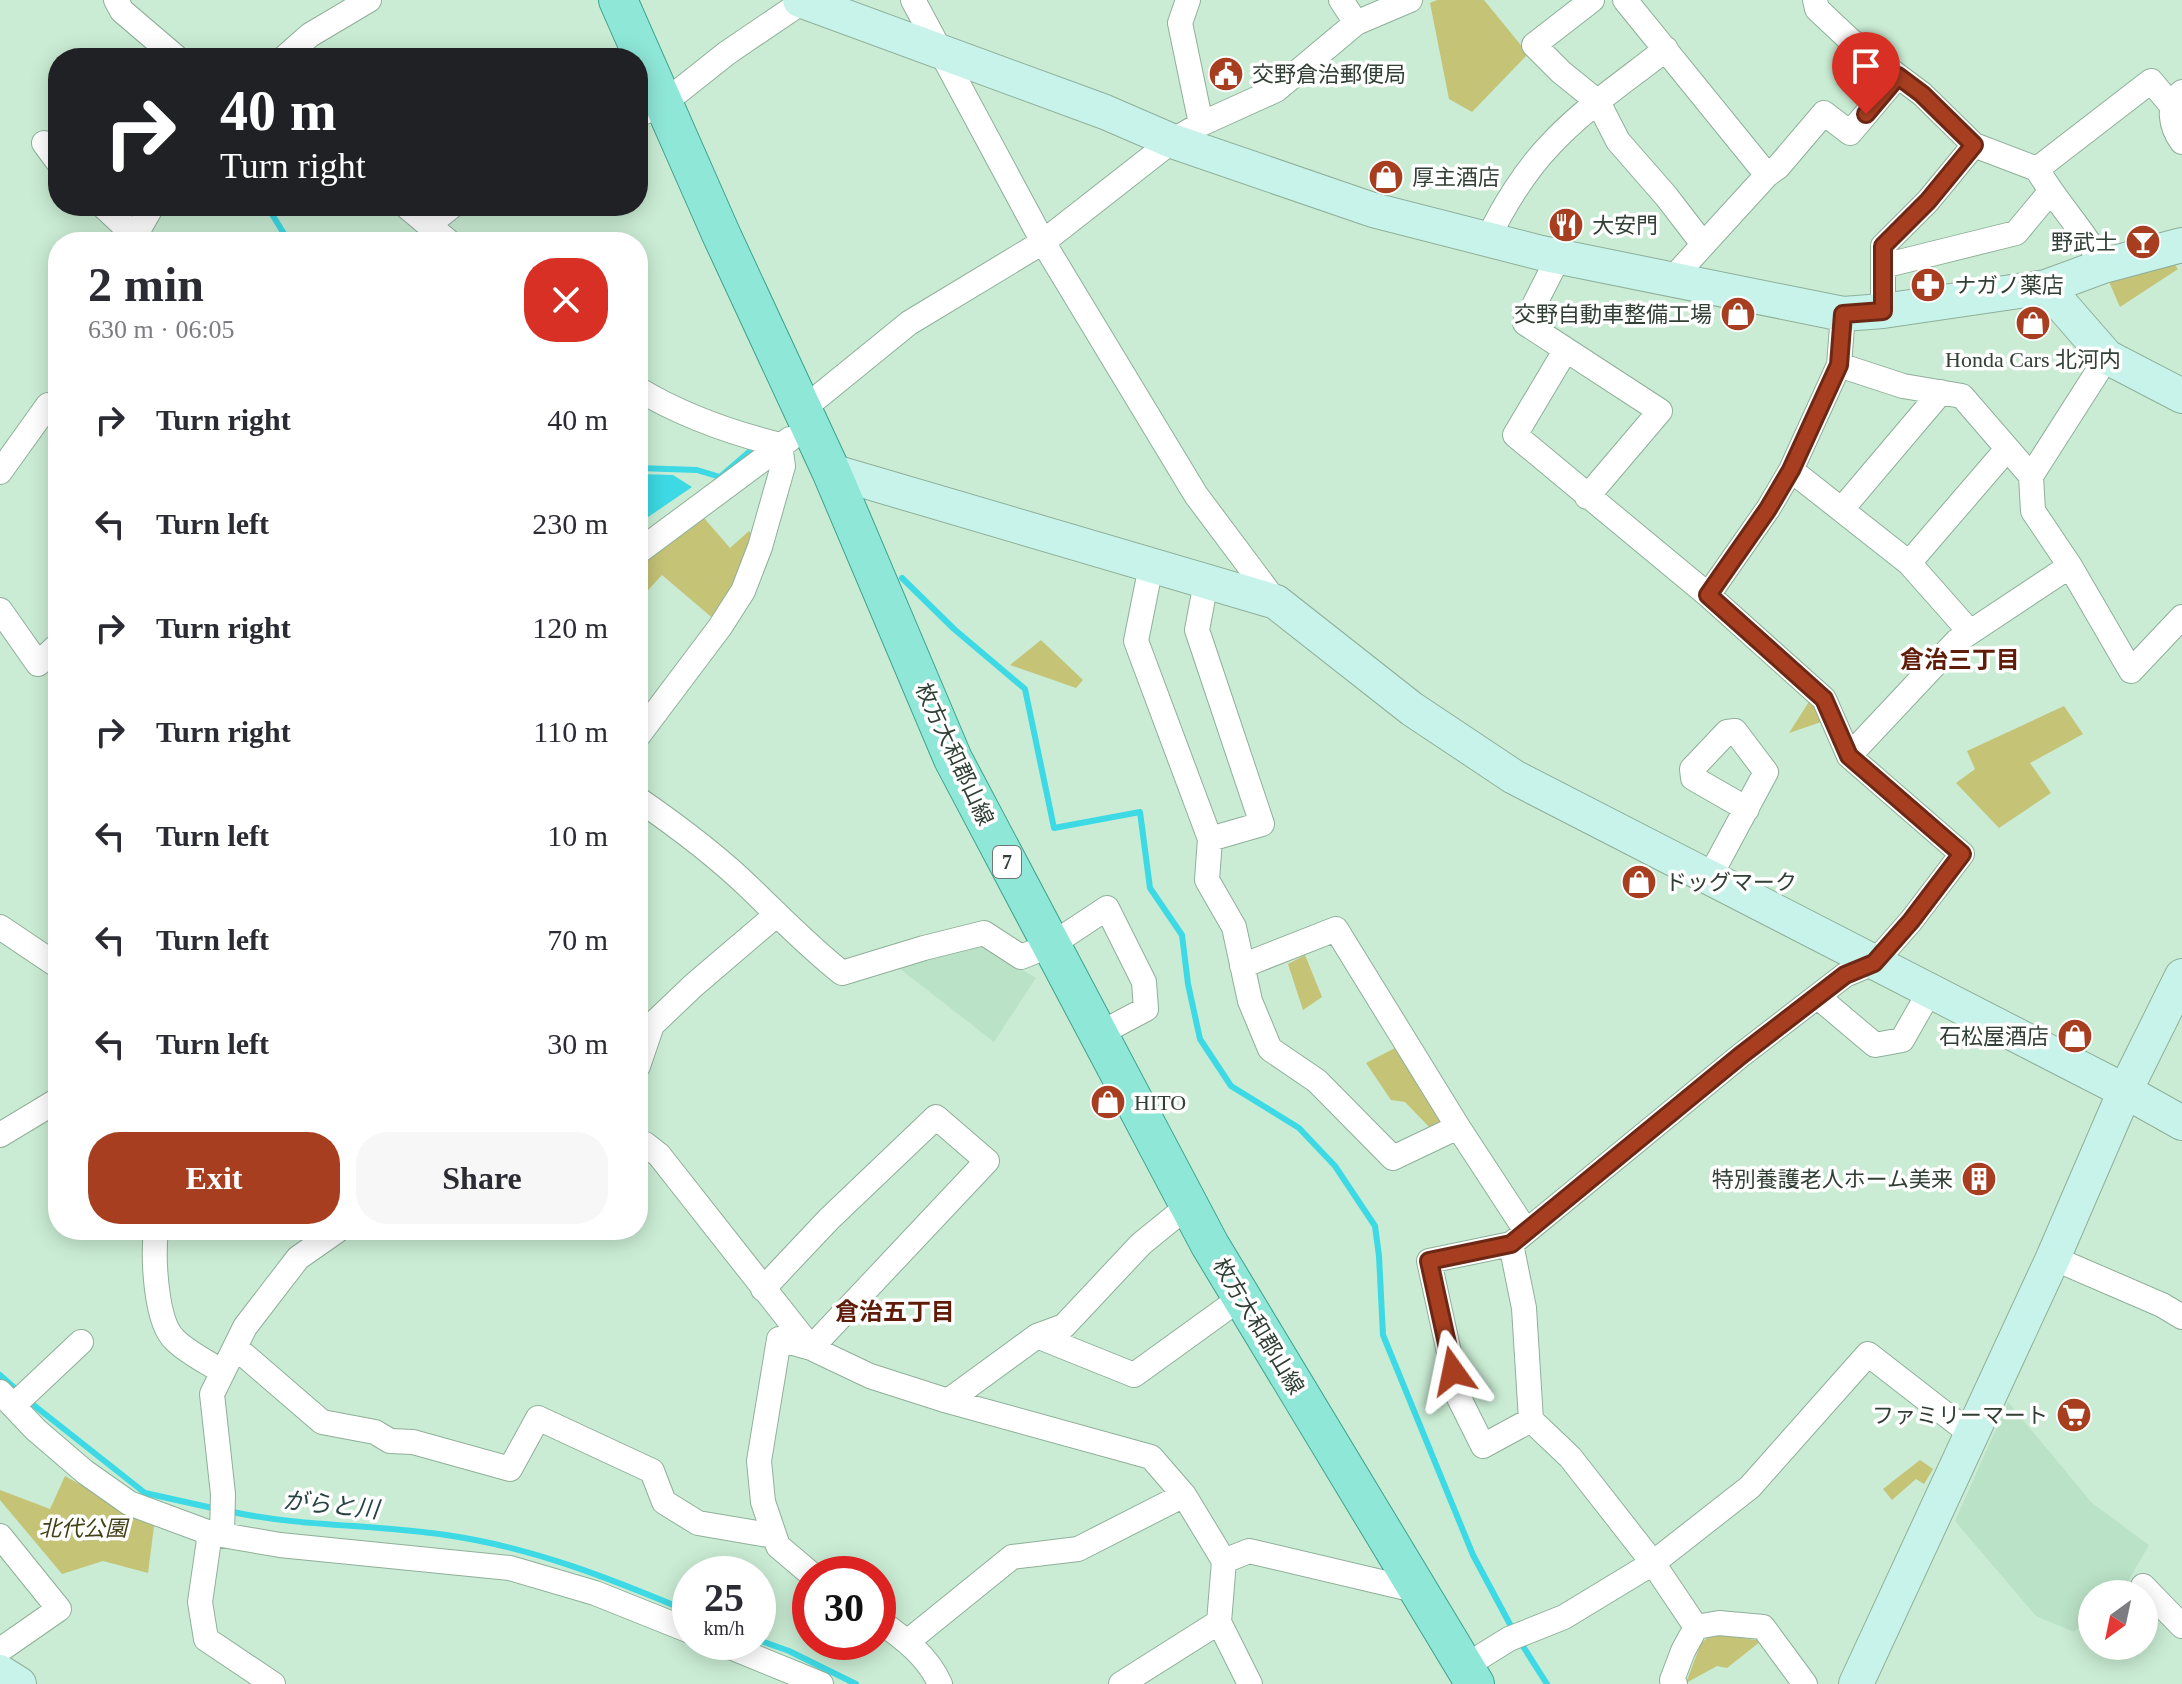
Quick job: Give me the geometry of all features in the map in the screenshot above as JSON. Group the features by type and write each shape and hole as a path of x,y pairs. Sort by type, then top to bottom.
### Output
{"main road":[{"name":"枚方大和郡山線","path":"618,0 633,48"},
{"name":"枚方大和郡山線","path":"651,109 797,428 831,471 953,759 1189,1205 1469,1675"}],"street":[{"path":"116,0 122,11 165,48"},
{"path":"295,48 310,35 369,0"},
{"path":"651,109 802,0 1105,112 1172,141 1373,210 1559,256 1843,314 2046,287 2103,266 2179,252"},
{"path":"913,0 1043,242 1196,495 1276,602 1412,709 1514,777 2182,1123"},
{"path":"1188,0 1180,23 1201,124"},
{"path":"1341,0 1356,23"},
{"path":"648,544 797,428 909,323 1043,242 1172,141 1201,124 1276,90 1356,23 1410,0"},
{"path":"1592,0 1534,45 1598,102 1618,141 1703,244"},
{"path":"1625,0 1767,175"},
{"path":"1815,0 1817,9 1850,40 1922,94 1974,145 2037,169 2050,192 2090,240 2103,266"},
{"path":"1488,239 1498,216 1549,146 1598,102 1666,49"},
{"path":"1672,279 1767,175 1778,167 1824,113 1850,133 1898,76"},
{"path":"2037,169 2151,81 2177,99 2172,118 2182,142"},
{"path":"1883,311 1883,246 1928,201 1974,145"},
{"path":"1883,266 2016,233 2050,192"},
{"path":"113,216 128,232"},
{"path":"418,216 437,232"},
{"path":"428,225 439,216"},
{"path":"1559,256 1525,323 1660,411 1587,497"},
{"path":"2046,287 2107,357 2182,396"},
{"path":"1708,595 1768,509 1791,470 1839,365 1843,314"},
{"path":"1531,1420 1483,1446 1459,1398 1429,1261 1518,1238 1740,1056 1845,975 1874,963 1911,921 1962,854 1849,756 1824,699 1708,595 1515,435 1565,351"},
{"path":"2107,357 2031,476 2033,511 2070,566 2131,671 2182,617"},
{"path":"1839,365 1903,386 1962,396 2031,476"},
{"path":"1842,509 1941,392"},
{"path":"648,395 750,438 797,428"},
{"path":"0,472 48,410"},
{"path":"648,723 711,640 743,591 797,428"},
{"path":"1909,563 2007,449"},
{"path":"1791,470 1909,563 1970,632"},
{"path":"831,471 1276,602"},
{"path":"1151,566 1136,641 1210,839 1207,880 1234,927 1250,1001 1270,1049 1317,1081 1393,1158 1458,1127"},
{"path":"1849,756 1957,641 2070,566"},
{"path":"1206,582 1197,630 1262,824 1210,839"},
{"path":"0,610 38,664 48,654"},
{"path":"648,806 750,888 814,951 842,973 984,933 1021,957 1051,945 1107,908 1144,982 1146,1009 1099,1034"},
{"path":"1709,878 1747,809"},
{"path":"648,1037 652,1025 694,985 776,915"},
{"path":"0,927 48,959"},
{"path":"1242,966 1336,929 1458,1127 1518,1238 1531,1420 1570,1457 1653,1563 1696,1627"},
{"path":"1856,1684 2053,1258 2125,1091 2182,976"},
{"path":"1818,997 1875,1045 1902,1040 1930,991"},
{"path":"0,1135 48,1106"},
{"path":"763,1289 829,1219 936,1117 987,1161 811,1348"},
{"path":"648,1146 659,1155 811,1348"},
{"path":"948,1401 1037,1336 1064,1326 1141,1244 1189,1205"},
{"path":"155,1240 162,1321 173,1340 223,1372"},
{"path":"273,1684 206,1639 200,1602 220,1521 212,1394 245,1327 298,1258 324,1240"},
{"path":"2053,1258 2162,1305 2182,1317"},
{"path":"1037,1336 1134,1375 1242,1297"},
{"path":"792,1558 778,1546 774,1536 763,1502 759,1461 779,1339 811,1348 870,1376 948,1401 1151,1457 1184,1495 1224,1561 1219,1622 1250,1684"},
{"path":"81,1342 6,1399 36,1430 85,1472 129,1503 220,1521 280,1545 510,1568 595,1593 672,1624"},
{"path":"235,1347 322,1422 375,1432 390,1441 413,1442 510,1469 538,1418 652,1471 664,1502 698,1523 774,1536"},
{"path":"1469,1675 1515,1637 1564,1617 1653,1563 1750,1487 1868,1354 1971,1434"},
{"path":"907,1642 1012,1557 1078,1549 1184,1495"},
{"path":"0,1536 59,1609 0,1650"},
{"path":"1224,1561 1249,1551 1419,1591"},
{"path":"2158,1601 2182,1626"},
{"path":"1121,1684 1219,1622"},
{"path":"1696,1627 1719,1623 1763,1627 1805,1684"},
{"path":"1675,1684 1672,1680 1677,1666 1696,1627"},
{"path":"896,1634 935,1671 940,1684"},
{"path":"762,1660 821,1684"},
{"path":"0,1672 19,1684"}],"shaded area":[{"path":"980,945 1036,978 994,1042 895,965"},
{"path":"2008,1402 2092,1503 2149,1545 2129,1580 2078,1580 2078,1628 2074,1632 2036,1616 1955,1521"}],"green space":[{"path":"1437,0 1484,0 1528,54 1472,112 1449,99 1430,3"},
{"path":"2170,259 2178,269 2120,307 2106,275"},
{"path":"698,511 730,548 749,531 757,540 716,621 662,575 648,590 648,554"},
{"path":"1041,640 1083,680 1076,688 1010,665"},
{"path":"1812,697 1827,720 1789,733"},
{"path":"2064,706 2083,734 2030,763 2051,793 1999,828 1956,783 1975,769 1967,751"},
{"path":"1305,955 1322,997 1303,1010 1288,964"},
{"path":"1395,1048 1444,1126 1435,1133 1405,1102 1391,1100 1366,1063"},
{"path":"1920,1460 1933,1469 1924,1484 1916,1479 1892,1500 1883,1489"},
{"name":"北代公園","path":"65,1476 154,1526 148,1573 103,1561 62,1574 0,1500 0,1490 50,1509"},
{"path":"1714,1633 1761,1641 1727,1668 1717,1666 1686,1683 1701,1643"}],"water":[{"path":"648,474 673,475 692,487 648,517"}],"waterway":[{"path":"273,216 283,232"},
{"path":"648,468 697,470 720,477 749,452"},
{"path":"902,578 954,629 1025,689 1054,828 1140,812 1150,888 1182,935 1188,984 1200,1039 1231,1086 1299,1128 1335,1166 1375,1226 1383,1335 1473,1555 1513,1630"},
{"name":"がらと川","path":"0,1375 18,1391"},
{"name":"がらと川","path":"26,1399 145,1493 217,1509"},
{"name":"がらと川","path":"228,1511 282,1520 419,1531 478,1540 571,1566 672,1605"},
{"path":"1519,1640 1547,1684"},
{"name":"がらと川","path":"776,1646 856,1684"}],"place":[{"name":"交野倉治郵便局","path":"1226,74"},
{"name":"厚主酒店","path":"1386,177"},
{"name":"大安門","path":"1566,225"},
{"name":"野武士","path":"2143,242"},
{"name":"ナガノ薬店","path":"1928,285"},
{"name":"交野自動車整備工場","path":"1738,314"},
{"name":"Honda Cars 北河内","path":"2033,323"},
{"name":"ドッグマーク","path":"1639,882"},
{"name":"石松屋酒店","path":"2075,1036"},
{"name":"HITO","path":"1108,1102"},
{"name":"特別養護老人ホーム美来","path":"1979,1179"},
{"name":"ファミリーマート","path":"2074,1415"}],"district":[{"name":"倉治三丁目","path":"1960,660"},
{"name":"倉治五丁目","path":"895,1312"}],"route":[{"path":"1453,1371 1429,1261 1511,1244 1740,1056 1845,975 1874,963 1911,921 1962,854 1849,756 1824,699 1708,595 1768,509 1791,470 1839,365 1843,314 1883,311 1883,246 1928,201 1974,145 1922,94 1898,76 1866,114"}]}
